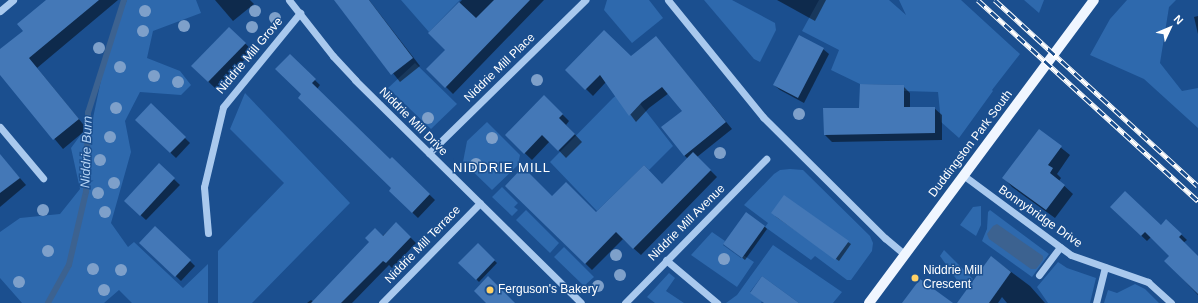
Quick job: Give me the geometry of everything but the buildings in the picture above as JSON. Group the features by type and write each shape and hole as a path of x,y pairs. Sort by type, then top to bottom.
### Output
{"main road":[{"name":"Duddingston Park South","path":"868,303 1094,0"}],"street":[{"path":"0,10 13,0"},
{"name":"Niddrie Mill Drive","path":"289,0 342,65 581,303"},
{"name":"Niddrie Mill Place","path":"429,153 585,0"},
{"path":"668,0 763,117 820,175 904,255"},
{"name":"Niddrie Mill Grove","path":"208,233 204,187 223,107 300,14"},
{"path":"0,127 43,178"},
{"name":"Niddrie Mill Avenue","path":"624,303 766,159"},
{"name":"Bonnybridge Drive","path":"963,175 1071,255 1148,282 1171,303"},
{"name":"Niddrie Mill Terrace","path":"382,303 480,203"},
{"path":"1039,275 1060,248"},
{"path":"666,260 717,303"},
{"path":"1096,303 1105,267"}],"shaded area":[{"path":"127,0 196,0 201,13 153,31 147,58 180,71 191,85 181,95 140,92 125,121 131,152 111,223 128,247 134,242 183,288 208,264 208,303 132,303 119,290 104,303 22,303 0,278 0,232 20,218 60,214 80,189 71,148 93,118 108,47"},
{"path":"401,0 460,0 429,32"},
{"path":"607,0 649,0 663,18 632,43 604,10"},
{"path":"704,0 732,0 775,23 776,30 760,62 754,59"},
{"path":"819,0 889,0 906,15 899,0 961,0 1020,54 992,90 993,91 959,138 941,122 938,92 904,91 903,85 860,84 831,70 839,50 802,31"},
{"path":"1024,0 1044,0 1039,13"},
{"path":"1127,0 1176,0 1169,7 1160,63 1182,91 1198,88 1198,128 1144,79 1090,55 1110,19"},
{"path":"415,63 457,104 431,129 388,88"},
{"path":"627,87 673,146 649,170 644,165 597,211 550,162 613,98"},
{"path":"245,93 350,203 252,303 218,303 218,251 284,183 230,129"},
{"path":"487,122 520,155 518,165 492,190 463,162 467,141"},
{"path":"780,170 803,170 870,236 873,243 872,251 851,280 847,280 815,256 811,260 765,227 768,223 744,205 774,174"},
{"path":"502,187 518,203 514,207 518,210 512,216 492,197"},
{"path":"981,206 981,225 976,236 960,225 973,207"},
{"path":"526,210 559,243 550,253 516,220"},
{"path":"990,210 1049,254 1032,277 982,241 987,229 988,212"},
{"path":"997,224 1043,256 1043,260 1036,269 1031,269 989,239 987,234 993,226"},
{"path":"712,232 725,241 723,245 741,258 743,255 754,262 737,287 691,255"},
{"path":"773,245 842,292 833,303 799,303 762,276 750,292 762,301 761,303 726,303 737,295"},
{"path":"564,247 594,277 584,286 554,257"},
{"path":"944,250 973,279 964,290 940,256"},
{"path":"1058,262 1067,268 1096,278 1090,303 1048,303 1037,287"},
{"path":"669,273 675,278 666,291 684,303 655,303 647,297"},
{"path":"1135,284 1145,289 1159,303 1104,303 1108,290 1117,293"}],"waterway":[{"name":"Niddrie Burn","path":"48,303 69,265 86,192 88,113 124,0"}],"railway":[{"path":"978,0 1198,201"},
{"path":"995,0 1198,186"}],"place":[{"name":"Niddrie Mill Crescent","path":"915,278"},
{"name":"Ferguson's Bakery","path":"490,290"}],"district":[{"name":"NIDDRIE MILL","path":"502,168"}]}
